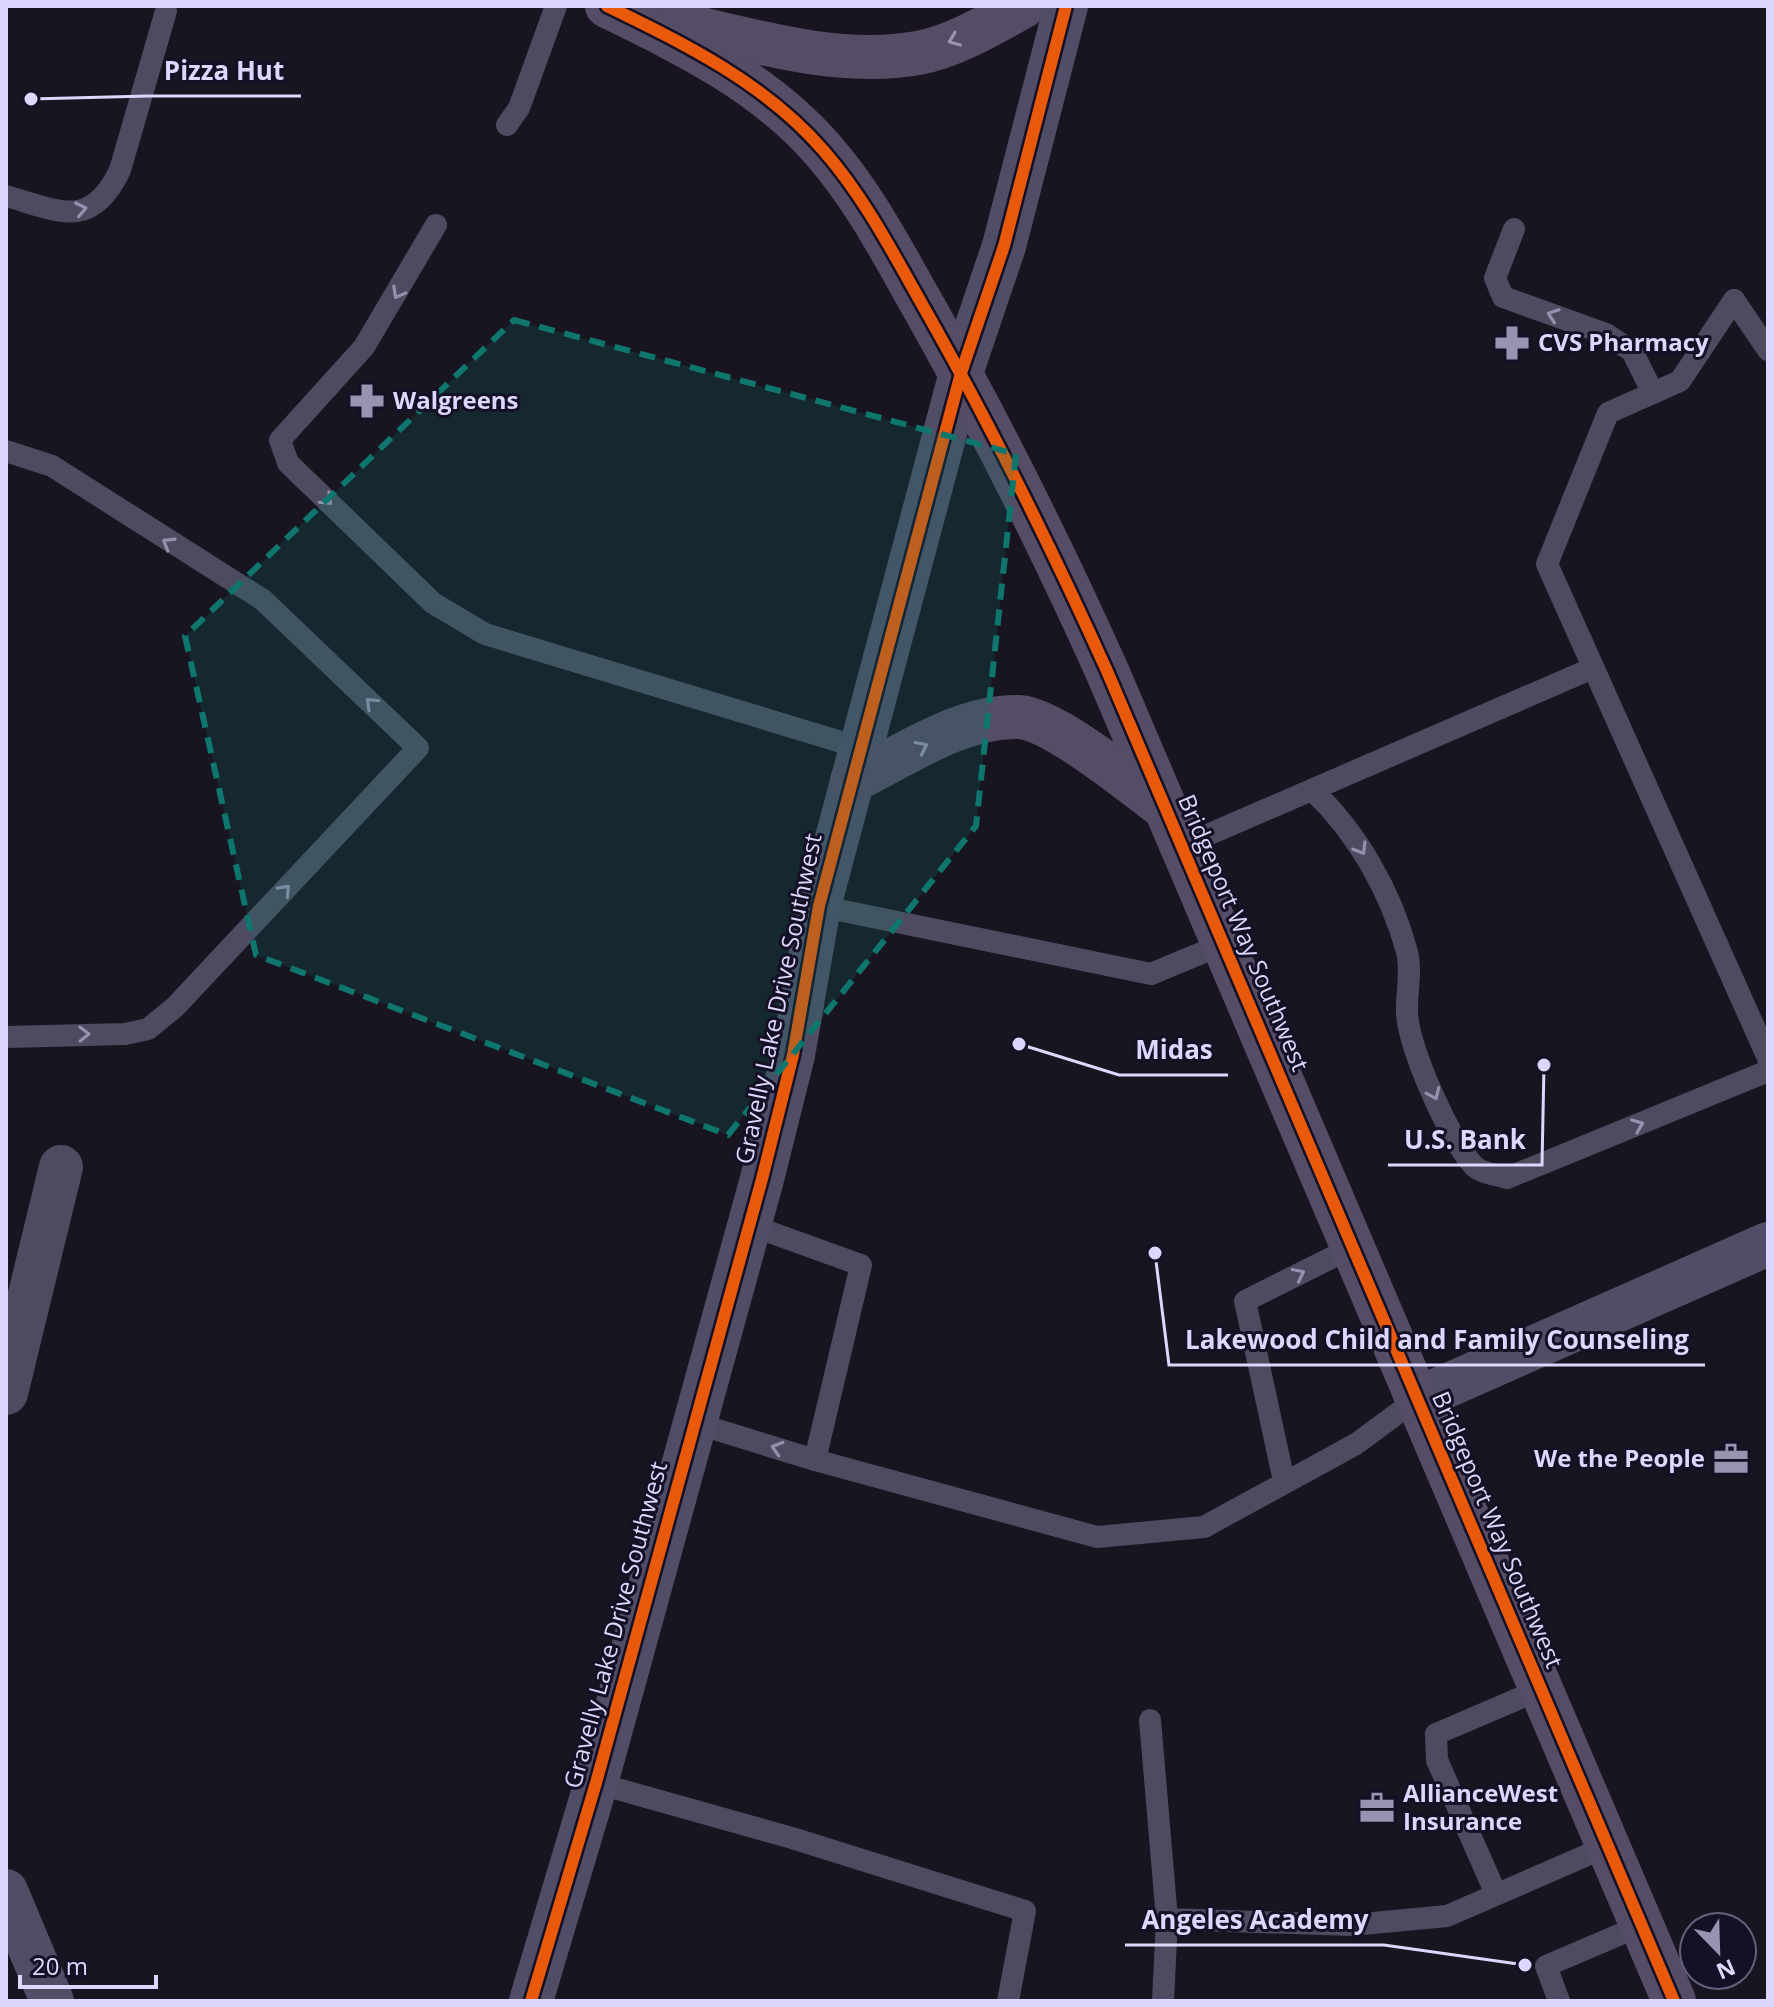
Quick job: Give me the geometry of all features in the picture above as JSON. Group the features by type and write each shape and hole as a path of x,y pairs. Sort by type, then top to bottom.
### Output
{"main road":[{"path":"607,6 737,37 855,57 919,53 977,31 1024,6"},
{"name":"Bridgeport Way Southwest","path":"607,6 704,53 763,96 822,148 865,205 961,373 1035,514 1174,827 1674,2001"},
{"path":"857,764 973,724 1020,717 1056,731 1174,827"}],"street":[{"name":"Gravelly Lake Drive Southwest","path":"531,2001 596,1783 750,1225 793,1055 819,906 961,373 1004,246 1066,6"},
{"path":"6,1393 61,1167"},
{"path":"1417,1399 1768,1244"},
{"path":"6,1891 52,2001"}],"lane":[{"path":"507,125 519,108 556,6"},
{"path":"6,196 78,213 96,206 110,192 120,170 166,11"},
{"path":"436,225 364,347 280,440 288,463 433,603 485,634 857,764"},
{"path":"1514,229 1495,278 1503,297 1606,334 1632,351 1653,393"},
{"path":"1768,350 1734,300 1680,381 1608,413 1547,564 1768,1058"},
{"path":"6,451 52,466 263,600 418,748 175,1007 148,1029 125,1034 6,1037"},
{"path":"1174,827 1312,790 1593,668"},
{"path":"1312,790 1342,817 1375,872 1408,954 1407,1013 1412,1043 1452,1134 1475,1168 1507,1178 1768,1071"},
{"path":"819,906 1151,974 1223,944"},
{"path":"750,1225 861,1265 815,1460"},
{"path":"1284,1481 1245,1301 1353,1247"},
{"path":"695,1423 815,1460 1097,1537 1204,1527 1356,1444 1417,1399"},
{"path":"1496,1894 1437,1760 1436,1734 1541,1689"},
{"path":"1150,1720 1167,1919 1163,2001"},
{"path":"596,1783 792,1838 1025,1911 1008,2001"},
{"path":"1167,1919 1352,1925 1447,1916 1608,1846"},
{"path":"1559,2001 1546,1966 1642,1925"}],"highlighted area":[{"path":"514,320 1016,454 976,826 728,1135 256,955 185,636"}],"cycle path":[{"path":"607,6 666,35 750,85 800,126 823,150 853,188 879,229 975,401 1107,671 1674,2001"},
{"path":"531,2001 596,1783 762,1179 793,1055 819,906 961,373 1004,246 1066,6"}],"place":[{"name":"Pizza Hut","path":"31,99"},
{"name":"CVS Pharmacy","path":"1512,343"},
{"name":"Walgreens","path":"367,401"},
{"name":"Midas","path":"1019,1044"},
{"name":"U.S. Bank","path":"1544,1065"},
{"name":"Lakewood Child and Family Counseling","path":"1155,1253"},
{"name":"We the People","path":"1731,1459"},
{"name":"AllianceWest Insurance","path":"1377,1808"},
{"name":"Angeles Academy","path":"1525,1965"}]}
